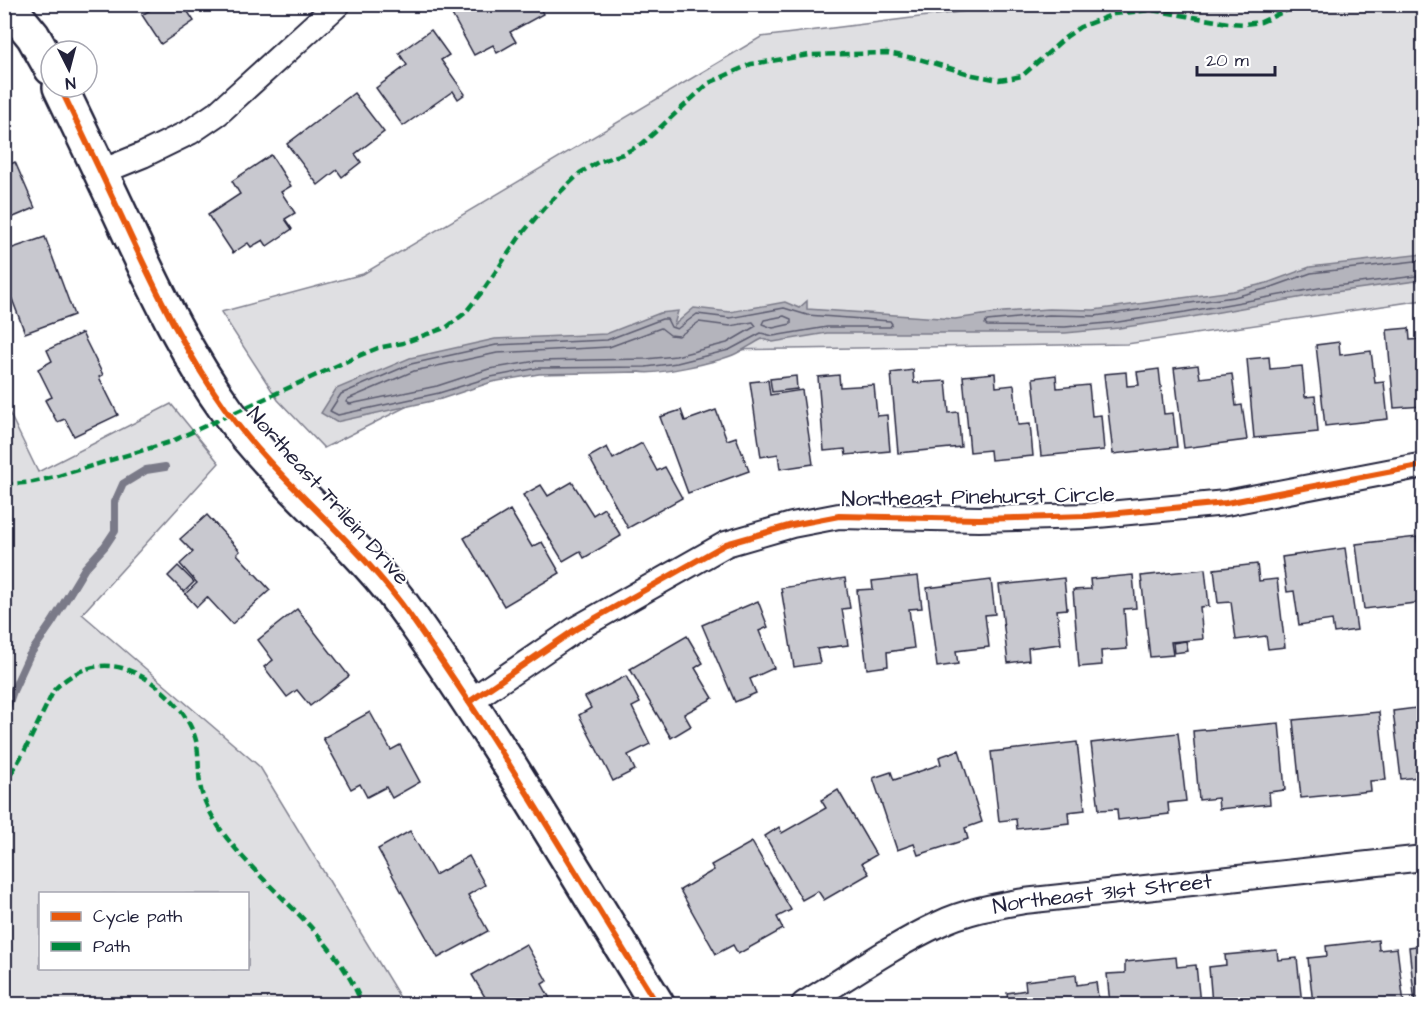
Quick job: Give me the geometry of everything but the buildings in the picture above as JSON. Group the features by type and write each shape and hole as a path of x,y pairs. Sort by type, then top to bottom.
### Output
{"street":[{"path":"7,4 39,47"},
{"path":"101,172 190,132 218,113 338,4"},
{"name":"Northeast Trilein Drive","path":"66,99 169,315 190,354 227,411 267,460 363,558 409,614 469,702 657,1005"},
{"name":"Northeast Pinehurst Circle","path":"469,702 576,629 726,544 792,525 839,516 979,519 1088,516 1226,503 1424,465"},
{"name":"Northeast 31st Street","path":"804,1005 898,945 941,923 981,909 1024,901 1424,858"}],"shaded area":[{"path":"1023,4 1423,5 1423,300 1127,344 513,353 324,448 278,400 221,312 363,274 761,37"},
{"path":"5,404 38,472 171,404 219,463 82,614 260,767 404,1004 5,1004"}],"water":[{"path":"1423,254 1423,280 1320,294 1119,328 1065,333 827,333 773,342 762,339 725,358 671,370 647,373 539,374 492,382 441,399 336,422 321,413 336,389 410,358 495,339 606,334 660,313 678,311 674,325 694,308 730,312 785,302 799,308 807,301 807,309 955,319 1003,312 1049,309 1094,310 1233,291 1267,283 1310,267"}],"waterway":[{"path":"4,717 29,656 85,568 115,531 115,502 123,484 146,470 165,467"}],"marked path":[{"path":"4,485 55,477 170,442 356,357 447,327 465,313 521,235 544,208 580,173 598,162 623,154 642,144 709,83 751,64 810,55 887,53 999,80 1022,76 1080,27 1114,14 1151,10 1245,24 1261,22 1301,4"},
{"path":"4,786 25,750 54,690 60,684 80,671 103,666 125,669 139,675 165,694 186,718 197,745 202,793 219,827 247,862 321,938 351,980 362,1004"}],"cycle path":[{"path":"66,99 163,304 213,390 249,438 368,563 411,617 506,760 657,1004"},
{"path":"469,702 576,629 726,544 792,525 839,516 979,519 1087,516 1226,503 1424,465"}]}
